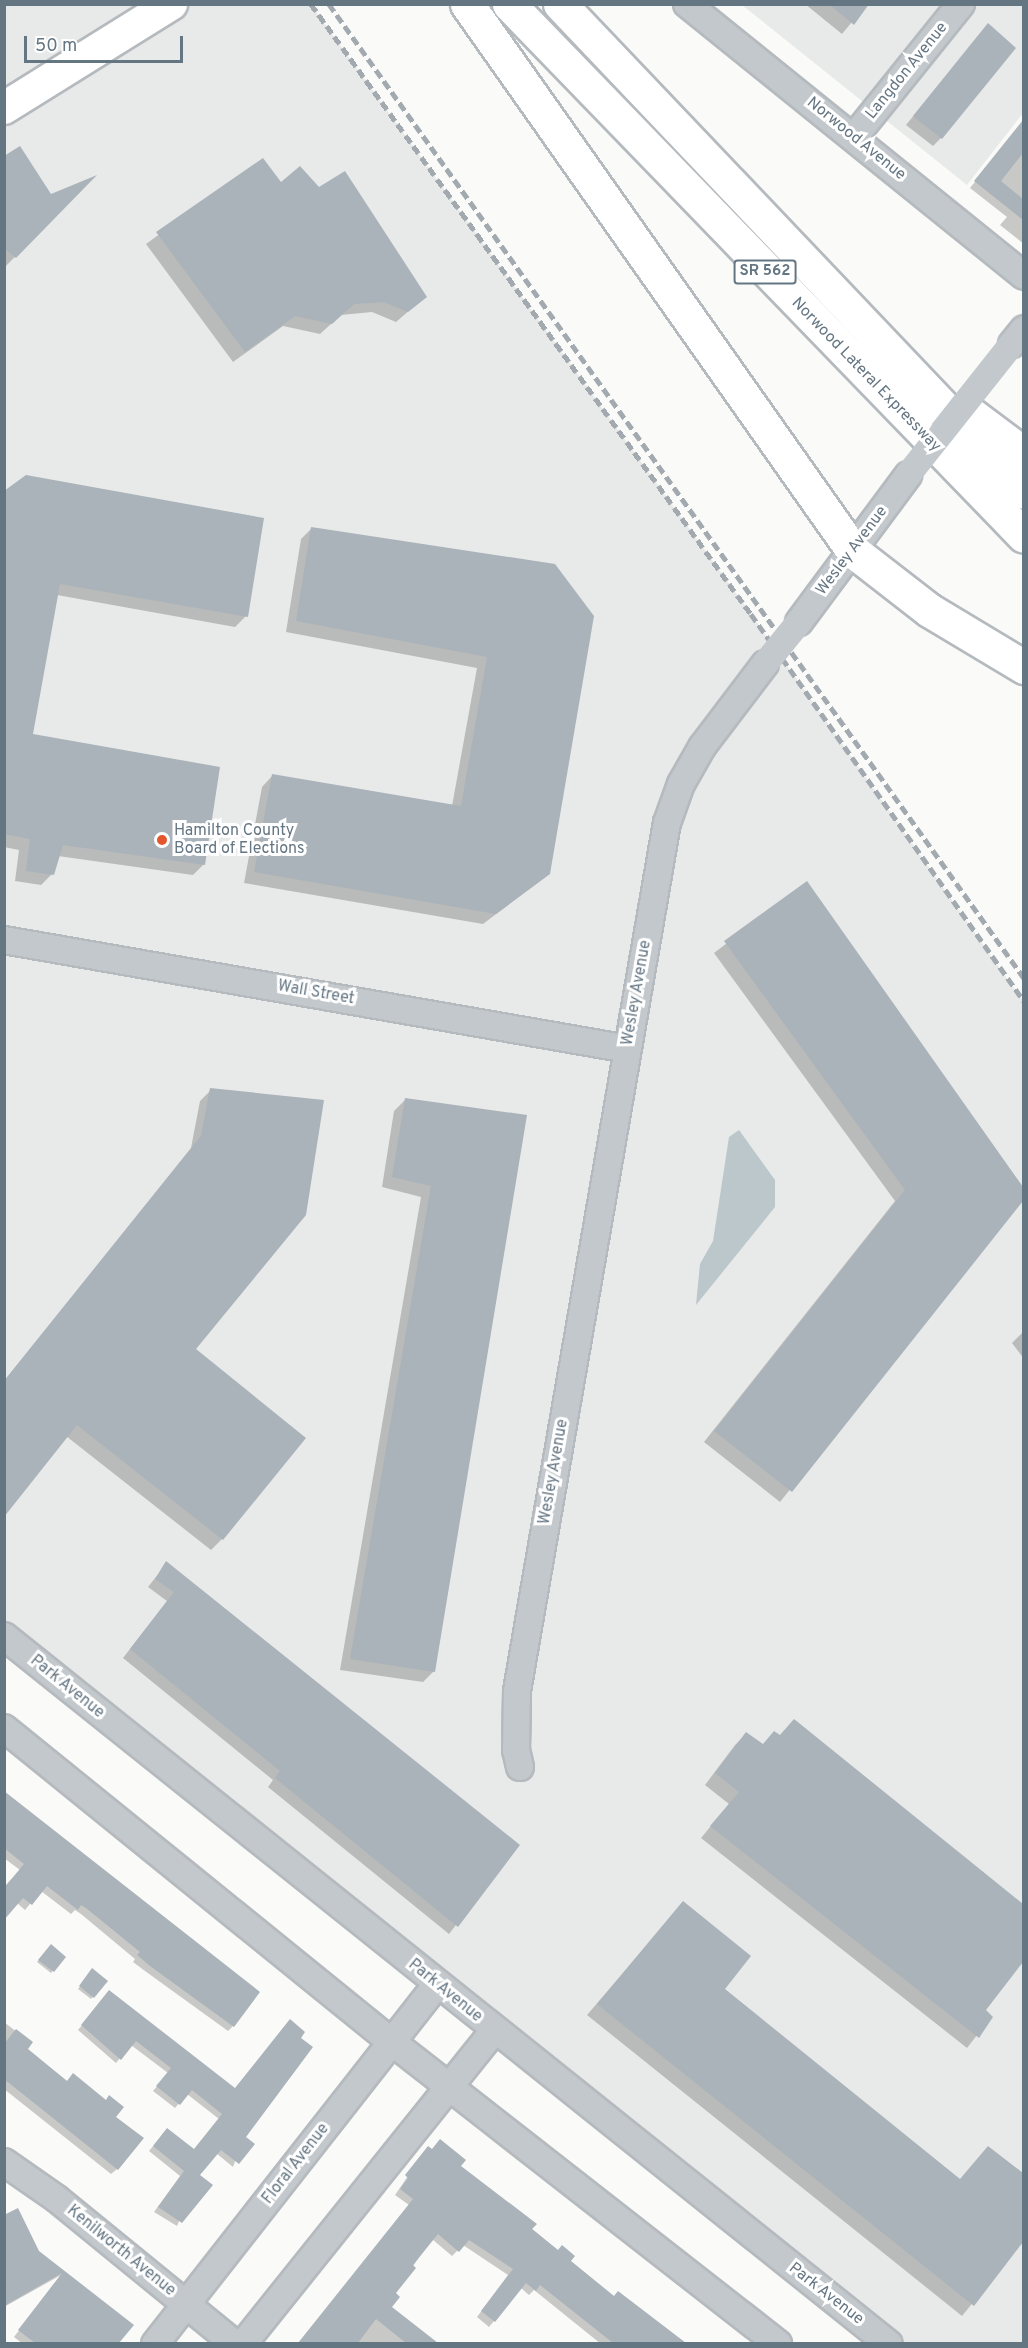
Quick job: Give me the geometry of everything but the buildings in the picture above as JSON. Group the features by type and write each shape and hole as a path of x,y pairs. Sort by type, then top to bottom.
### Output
{"highway":[{"path":"467,4 853,551 929,610 1023,667"},
{"name":"Norwood Lateral Expressway","path":"509,4 1023,536"},
{"name":"Norwood Lateral Expressway","path":"560,4 1023,492"},
{"path":"888,351 1023,454"}],"main road":[{"path":"4,108 171,4"}],"street":[{"name":"Norwood Avenue","path":"687,4 1023,276"},
{"name":"Langdon Avenue","path":"854,138 960,4"},
{"name":"Wesley Avenue","path":"520,1767 516,1750 517,1690 670,813 681,784 702,747 853,551 908,475 1018,337"},
{"name":"Wall Street","path":"4,940 628,1049"},
{"name":"Park Avenue","path":"4,1636 494,2031 889,2343"},
{"path":"4,1728 449,2088 778,2343"},
{"name":"Floral Avenue","path":"155,2343 437,1984"},
{"path":"243,2343 494,2031"},
{"name":"Kenilworth Avenue","path":"4,2162 57,2199 235,2343"}],"shaded area":[{"path":"4,5 311,5 751,614 1023,1001 1023,2343 890,2343 5,1636"},
{"path":"742,5 1023,5 1023,113 967,185"},
{"path":"739,1130 775,1180 775,1207 696,1305 700,1264 713,1241 729,1137"}],"railway":[{"path":"311,4 751,614 1024,1001"},
{"path":"329,4 1024,978"}],"place":[{"name":"Hamilton County Board of Elections","path":"162,840"}]}
